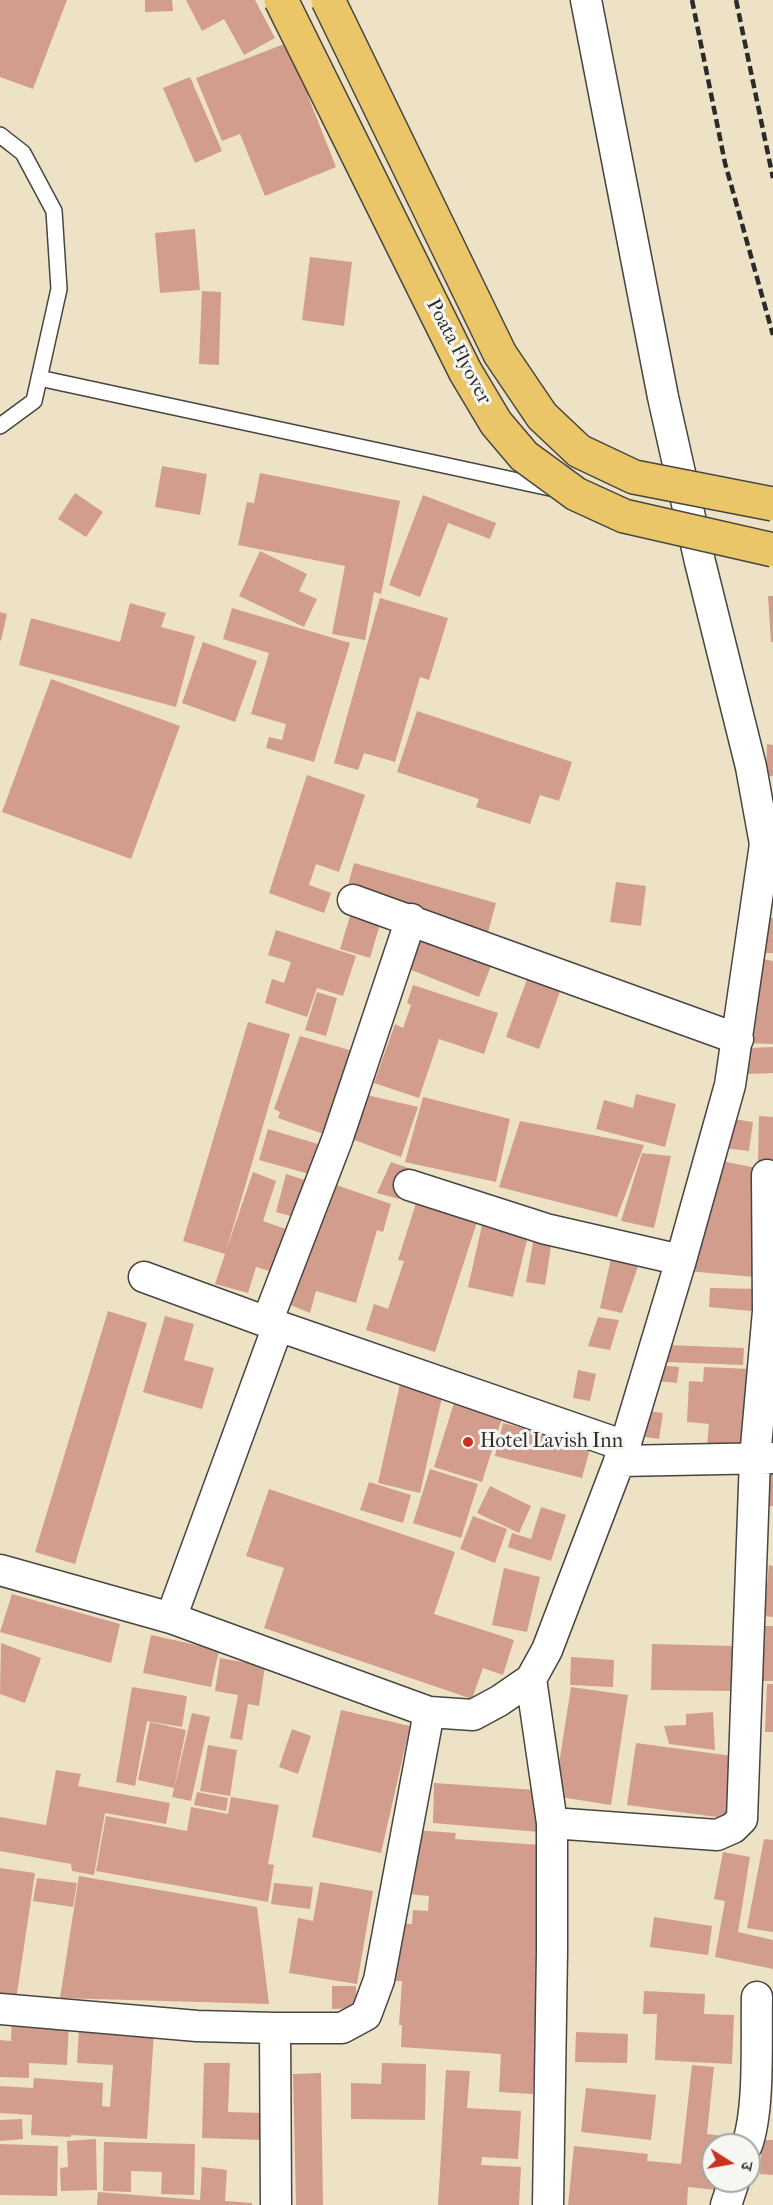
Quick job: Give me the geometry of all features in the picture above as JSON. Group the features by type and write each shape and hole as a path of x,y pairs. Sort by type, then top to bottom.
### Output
{"highway":[{"name":"Poata Flyover","path":"281,0 465,371 496,423 524,456 576,494 624,516 773,550"},
{"name":"Poata Flyover","path":"328,0 500,354 542,416 579,451 634,477 731,498 773,504"}],"street":[{"path":"0,1570 171,1618 429,1712 473,1715 499,1701 531,1679 547,1650 622,1454 681,1260 730,1085 765,844 751,766 700,562 663,397 586,0"},
{"path":"353,900 411,919 738,1039"},
{"path":"171,1618 411,919"},
{"path":"552,1823 717,1835 733,1828 742,1819 764,1458 768,1311 767,1175"},
{"path":"409,1185 546,1229 681,1260"},
{"path":"144,1277 622,1454 764,1458"},
{"path":"531,1679 552,1823 549,2205"},
{"path":"0,2009 197,2026 275,2028 342,2028 366,2015 379,1980 429,1712"},
{"path":"751,2133 755,2090 757,1997"},
{"path":"275,2028 276,2205"}],"lane":[{"path":"0,135 23,153 54,211 59,289 34,401 0,426"},
{"path":"39,378 576,494"}],"building":[{"path":"0,0 67,0 33,89 0,77"},
{"path":"145,0 172,0 173,11 145,12"},
{"path":"186,0 255,0 275,38 244,55 224,19 202,31"},
{"path":"297,39 315,94 308,96 336,167 265,196 240,134 222,141 196,78"},
{"path":"190,77 222,151 195,163 163,88"},
{"path":"195,229 200,290 160,293 155,233"},
{"path":"310,257 352,262 344,326 302,320"},
{"path":"202,291 221,292 219,365 199,364"},
{"path":"162,466 207,474 200,515 155,507"},
{"path":"260,473 400,501 381,594 374,592 365,640 332,634 345,566 238,545 247,502 254,503"},
{"path":"75,493 103,512 86,537 58,519"},
{"path":"423,495 496,523 490,539 448,523 420,597 389,585"},
{"path":"260,551 307,574 299,591 317,599 304,627 239,596"},
{"path":"768,596 773,596 773,642 771,642"},
{"path":"380,598 448,618 429,680 420,677 395,762 364,753 358,770 334,763"},
{"path":"130,603 166,613 161,627 195,636 176,707 19,665 31,618 120,642"},
{"path":"232,608 350,643 314,762 266,748 269,737 282,740 286,724 251,714 269,653 223,639"},
{"path":"0,612 7,614 1,641 0,640"},
{"path":"203,642 257,661 235,722 182,703"},
{"path":"51,679 180,726 131,859 2,812"},
{"path":"417,711 572,762 559,801 540,795 530,824 476,807 479,799 397,772"},
{"path":"767,744 773,745 773,776 766,776"},
{"path":"307,775 365,795 339,872 316,864 309,885 331,893 324,913 269,893"},
{"path":"354,863 496,903 487,936 346,893"},
{"path":"616,882 646,886 641,926 610,922"},
{"path":"351,913 381,921 370,958 340,949"},
{"path":"765,917 773,918 773,953 764,953"},
{"path":"419,929 494,958 479,997 404,967"},
{"path":"276,930 356,956 343,996 317,988 307,1017 265,1003 272,979 284,983 291,962 268,955"},
{"path":"754,957 773,961 773,1044 748,1043"},
{"path":"529,974 562,986 539,1049 506,1037"},
{"path":"413,985 498,1013 484,1054 439,1039 419,1098 374,1083 395,1024 403,1028 411,1005 407,1003"},
{"path":"317,992 337,998 326,1036 305,1030"},
{"path":"248,1022 290,1034 226,1251 253,1172 276,1181 263,1221 294,1232 271,1292 263,1289 269,1271 256,1267 248,1293 215,1284 225,1254 183,1241"},
{"path":"300,1036 360,1053 332,1137 278,1118 280,1112 274,1109"},
{"path":"773,1047 773,1073 747,1074 748,1048"},
{"path":"358,1093 418,1107 401,1157 343,1136"},
{"path":"636,1094 676,1104 665,1147 596,1129 604,1100 633,1108"},
{"path":"423,1097 510,1119 496,1182 405,1162"},
{"path":"759,1116 773,1117 773,1162 758,1161"},
{"path":"727,1118 753,1122 749,1151 724,1148"},
{"path":"520,1121 644,1145 617,1217 499,1187"},
{"path":"268,1129 328,1147 320,1177 259,1160"},
{"path":"642,1153 671,1156 654,1228 621,1221"},
{"path":"722,1161 761,1169 755,1277 687,1271"},
{"path":"391,1162 411,1169 399,1199 377,1193"},
{"path":"286,1174 311,1182 301,1219 276,1212"},
{"path":"322,1180 391,1204 383,1232 377,1230 356,1303 316,1291 310,1313 281,1301"},
{"path":"416,1203 477,1222 435,1352 366,1330 374,1304 388,1309 404,1261 398,1260"},
{"path":"483,1221 529,1232 513,1297 468,1287"},
{"path":"534,1237 552,1240 545,1285 526,1282"},
{"path":"614,1245 643,1252 622,1313 600,1308"},
{"path":"710,1288 766,1289 762,1312 709,1307"},
{"path":"108,1311 147,1323 75,1564 35,1552"},
{"path":"165,1316 194,1324 184,1360 214,1368 202,1409 143,1392"},
{"path":"598,1317 619,1320 610,1350 588,1346"},
{"path":"667,1345 744,1348 743,1365 666,1362"},
{"path":"658,1365 679,1367 677,1383 656,1381"},
{"path":"704,1367 751,1369 748,1446 707,1445 709,1424 687,1422 689,1381 703,1382"},
{"path":"578,1370 596,1374 590,1401 573,1398"},
{"path":"400,1384 443,1393 420,1493 378,1483"},
{"name":"Hotel Lavish Inn","path":"454,1403 502,1418 482,1482 434,1467"},
{"path":"648,1411 663,1413 659,1439 645,1437"},
{"path":"503,1423 591,1445 582,1478 495,1456"},
{"path":"769,1464 773,1464 773,1506 767,1506"},
{"path":"430,1469 478,1484 461,1538 413,1523"},
{"path":"369,1482 411,1495 403,1523 360,1510"},
{"path":"490,1486 531,1506 519,1533 477,1513"},
{"path":"269,1489 455,1552 434,1614 514,1640 503,1675 483,1668 472,1699 264,1628 284,1568 246,1556"},
{"path":"541,1507 566,1515 551,1561 508,1547 512,1533 531,1539"},
{"path":"473,1516 507,1529 495,1563 460,1549"},
{"path":"769,1565 773,1566 773,1617 764,1616"},
{"path":"504,1568 540,1577 527,1632 492,1625"},
{"path":"12,1594 120,1624 111,1663 0,1632"},
{"path":"757,1626 773,1626 773,1681 757,1681"},
{"path":"151,1635 219,1650 211,1687 143,1673"},
{"path":"1,1643 41,1658 25,1703 0,1694"},
{"path":"652,1644 734,1646 733,1691 651,1690"},
{"path":"571,1657 614,1660 613,1687 570,1685"},
{"path":"220,1658 265,1666 259,1706 248,1704 242,1740 230,1738 238,1695 215,1691"},
{"path":"767,1684 773,1684 773,1732 765,1732"},
{"path":"132,1687 187,1696 182,1727 147,1721 135,1786 116,1782"},
{"path":"571,1687 628,1695 611,1805 554,1796"},
{"path":"341,1710 410,1726 381,1853 312,1837"},
{"path":"713,1712 715,1750 669,1744 664,1726 686,1725 686,1714"},
{"path":"192,1713 210,1717 191,1801 172,1797"},
{"path":"150,1722 186,1730 174,1788 138,1780"},
{"path":"292,1729 311,1736 298,1774 279,1767"},
{"path":"636,1743 740,1757 732,1819 627,1805"},
{"path":"208,1745 237,1750 230,1796 200,1791"},
{"path":"56,1770 81,1774 78,1786 170,1803 166,1824 105,1813 94,1875 72,1871 71,1864 0,1851 0,1817 46,1825"},
{"path":"434,1783 536,1790 539,1832 433,1823"},
{"path":"197,1792 228,1798 226,1811 194,1805"},
{"path":"231,1797 279,1805 268,1864 274,1865 268,1902 96,1871 106,1816 187,1831 191,1807 228,1814"},
{"path":"414,1830 456,1833 455,1839 541,1845 547,1882 533,2094 499,2092 501,2054 401,2047 402,2025 399,2025 402,1981 395,1981 399,1923 412,1924 413,1910 428,1911 429,1896 409,1894"},
{"path":"764,1839 773,1840 773,1932 747,1928"},
{"path":"723,1852 750,1857 738,1932 773,1940 773,1969 715,1957 725,1901 714,1899"},
{"path":"0,1868 35,1873 16,2000 0,1999"},
{"path":"79,1876 257,1907 269,2004 60,1998"},
{"path":"37,1878 77,1883 73,1907 33,1901"},
{"path":"320,1882 373,1891 357,1984 289,1973 298,1918 313,1921"},
{"path":"274,1883 313,1887 310,1909 271,1904"},
{"path":"654,1917 712,1926 708,1955 650,1947"},
{"path":"332,1986 356,1986 356,2008 332,2009"},
{"path":"644,1991 705,1994 704,2014 734,2015 732,2064 655,2060 657,2014 643,2014"},
{"path":"12,2018 69,2021 67,2065 29,2063 29,2078 0,2077 0,2040 11,2041"},
{"path":"79,2028 154,2032 147,2139 31,2135 32,2115 0,2113 0,2086 33,2088 34,2078 103,2083 102,2106 110,2107 113,2065 77,2063"},
{"path":"576,2032 628,2034 627,2063 575,2062"},
{"path":"204,2063 230,2063 228,2112 264,2113 263,2140 202,2138"},
{"path":"382,2063 426,2064 425,2120 351,2119 351,2083 381,2084"},
{"path":"692,2065 714,2067 707,2133 701,2133 701,2188 688,2187 687,2205 568,2205 574,2146 648,2154 647,2161 681,2164"},
{"path":"446,2070 470,2071 467,2108 521,2111 518,2159 482,2157 481,2165 521,2167 519,2205 438,2205"},
{"path":"321,2073 323,2205 296,2205 293,2074"},
{"path":"586,2088 656,2095 651,2140 581,2132"},
{"path":"22,2119 23,2139 0,2141 0,2120"},
{"path":"96,2139 97,2190 61,2191 60,2168 68,2167 67,2141"},
{"path":"762,2140 773,2140 773,2175 761,2174"},
{"path":"104,2142 195,2144 194,2195 161,2194 162,2172 131,2171 131,2192 103,2191"},
{"path":"0,2144 58,2146 57,2196 0,2195"},
{"path":"202,2167 227,2170 225,2201 252,2203 252,2205 97,2205 98,2192 200,2200"}],"railway":[{"path":"692,0 725,163 773,335"},
{"path":"736,0 773,178"}],"place":[{"name":"Hotel Lavish Inn","path":"468,1442"}]}
